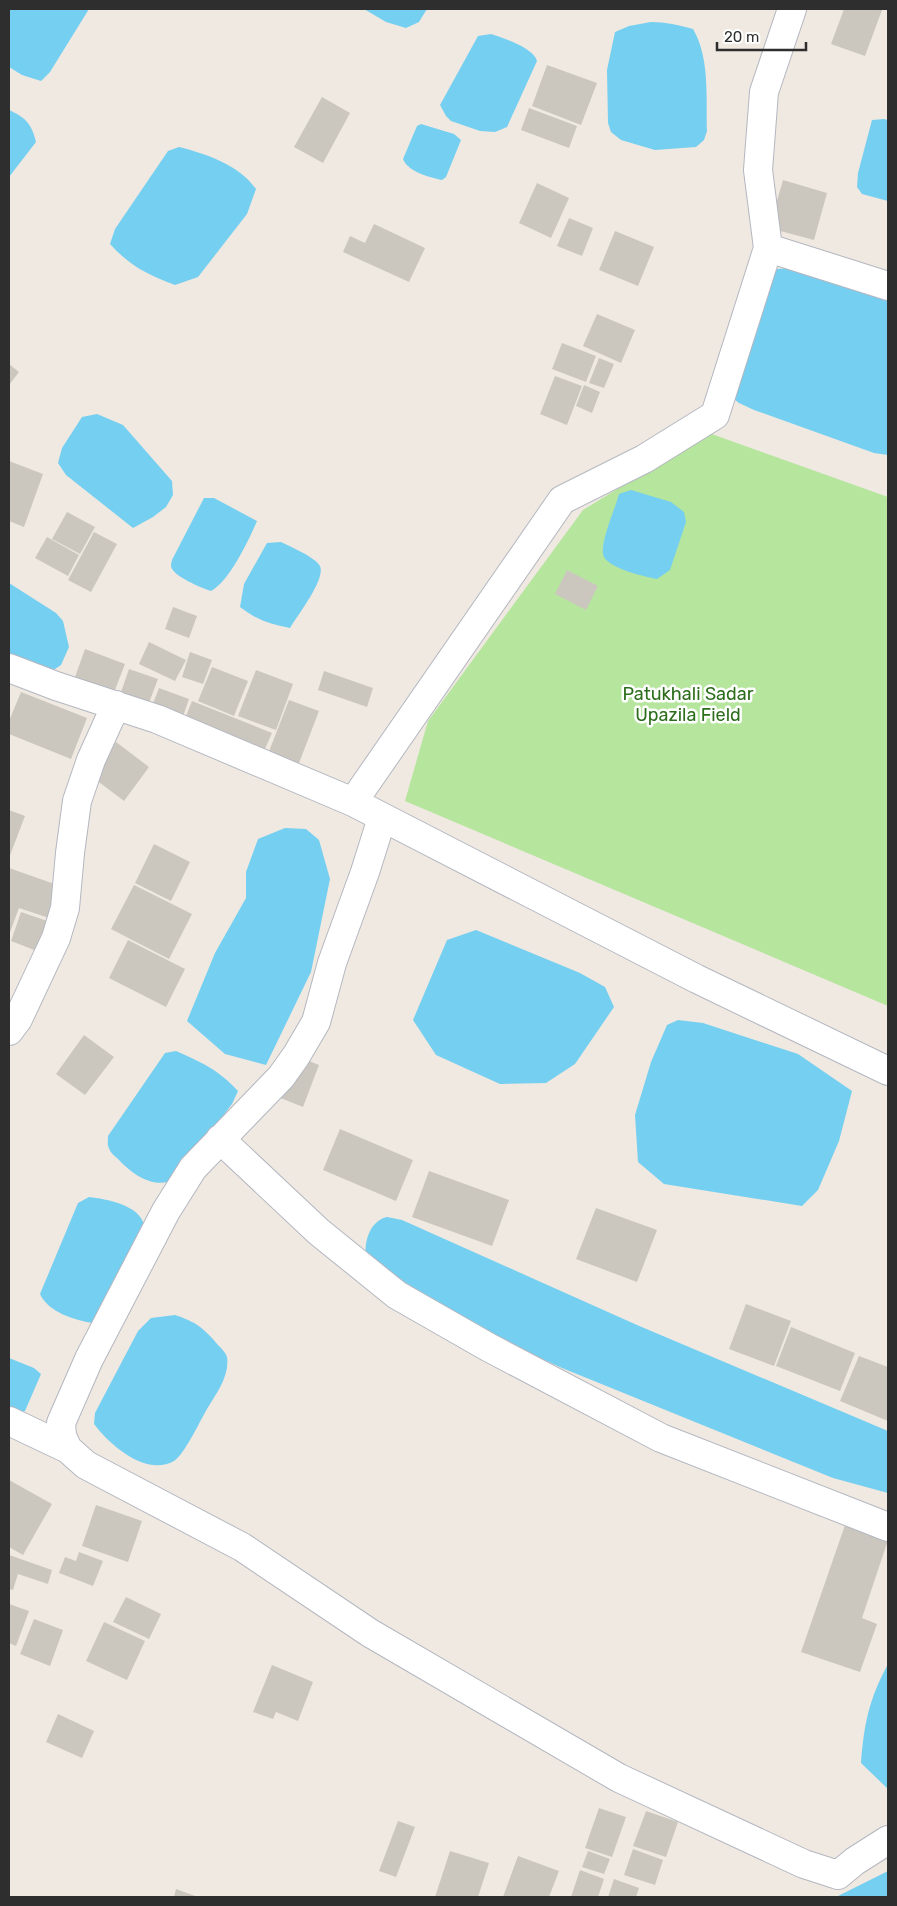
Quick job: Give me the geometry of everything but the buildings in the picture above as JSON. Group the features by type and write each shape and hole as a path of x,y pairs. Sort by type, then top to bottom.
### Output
{"street":[{"path":"353,802 562,500 644,459 715,415 768,248 758,170 764,92 792,9"},
{"path":"768,248 888,286"},
{"path":"9,668 56,686 157,719 353,802 697,979 888,1071"},
{"path":"9,1031 18,1019 56,938 65,908 77,801 91,760 116,705"},
{"path":"68,1449 62,1436 61,1423 89,1360 166,1211 193,1168 281,1077 316,1022 332,963 365,872 382,818"},
{"path":"220,1139 319,1232 396,1295 488,1347 661,1438 888,1526"},
{"path":"9,1421 68,1449 86,1465 242,1547 370,1633 618,1778 804,1864 838,1886 855,1861 888,1840"}],"green space":[{"name":"Patukhali Sadar Upazila Field","path":"709,433 888,497 888,1006 405,801 428,721 583,510"}],"water":[{"path":"9,9 89,9 50,72 41,81 22,75 9,67"},
{"path":"364,9 427,9 419,22 406,28 386,22"},
{"path":"651,22 693,29 698,40 705,65 707,131 704,140 696,147 655,150 621,140 611,132 608,123 607,70 615,32 629,26"},
{"path":"491,34 524,48 535,56 537,61 507,127 495,132 480,131 451,121 440,105 478,36"},
{"path":"9,110 27,122 36,142 9,177"},
{"path":"872,120 888,120 888,201 862,194 857,187 858,173"},
{"path":"421,124 454,134 461,140 446,177 442,180 414,171 403,159 417,126"},
{"path":"179,147 211,157 232,167 241,173 256,189 247,214 198,277 175,285 140,269 125,259 110,244 115,229 168,151"},
{"path":"790,268 888,298 888,455 874,453 754,410 734,399 761,305 777,269"},
{"path":"97,414 123,425 172,481 173,495 166,507 133,528 66,475 58,463 62,448 82,417"},
{"path":"631,490 671,502 684,512 686,522 670,570 657,579 620,568 604,557 603,544 619,494"},
{"path":"204,498 214,498 257,521 244,549 231,570 225,579 211,591 182,578 176,574 171,566 173,558"},
{"path":"281,542 313,559 320,566 321,572 315,588 290,628 264,621 240,607 244,584 267,543"},
{"path":"9,583 56,613 63,621 69,647 61,665 52,671 29,666 9,654"},
{"path":"285,828 306,829 319,840 330,879 311,972 266,1065 225,1054 187,1021 215,953 246,898 246,872 258,839"},
{"path":"476,930 580,973 605,987 614,1007 575,1064 546,1083 500,1084 436,1055 413,1020 447,940"},
{"path":"678,1020 703,1023 798,1054 852,1091 839,1141 818,1190 802,1206 664,1184 638,1162 635,1115 651,1062 667,1025"},
{"path":"176,1051 209,1067 224,1077 238,1091 232,1104 175,1179 160,1183 152,1182 138,1176 113,1155 108,1145 108,1136 165,1053"},
{"path":"89,1197 113,1201 129,1208 136,1212 144,1225 93,1323 62,1314 49,1306 40,1294 78,1203"},
{"path":"387,1217 402,1220 637,1325 888,1431 888,1493 833,1478 562,1368 479,1330 366,1257 369,1232 376,1223"},
{"path":"175,1315 194,1323 213,1339 227,1357 226,1371 218,1391 178,1458 163,1465 152,1465 130,1456 109,1441 94,1424 95,1413 138,1331 151,1318"},
{"path":"9,1358 34,1368 41,1374 25,1411 19,1413 9,1410"},
{"path":"888,1664 888,1789 861,1763 864,1736 872,1700"},
{"path":"888,1871 888,1897 836,1897"}]}
